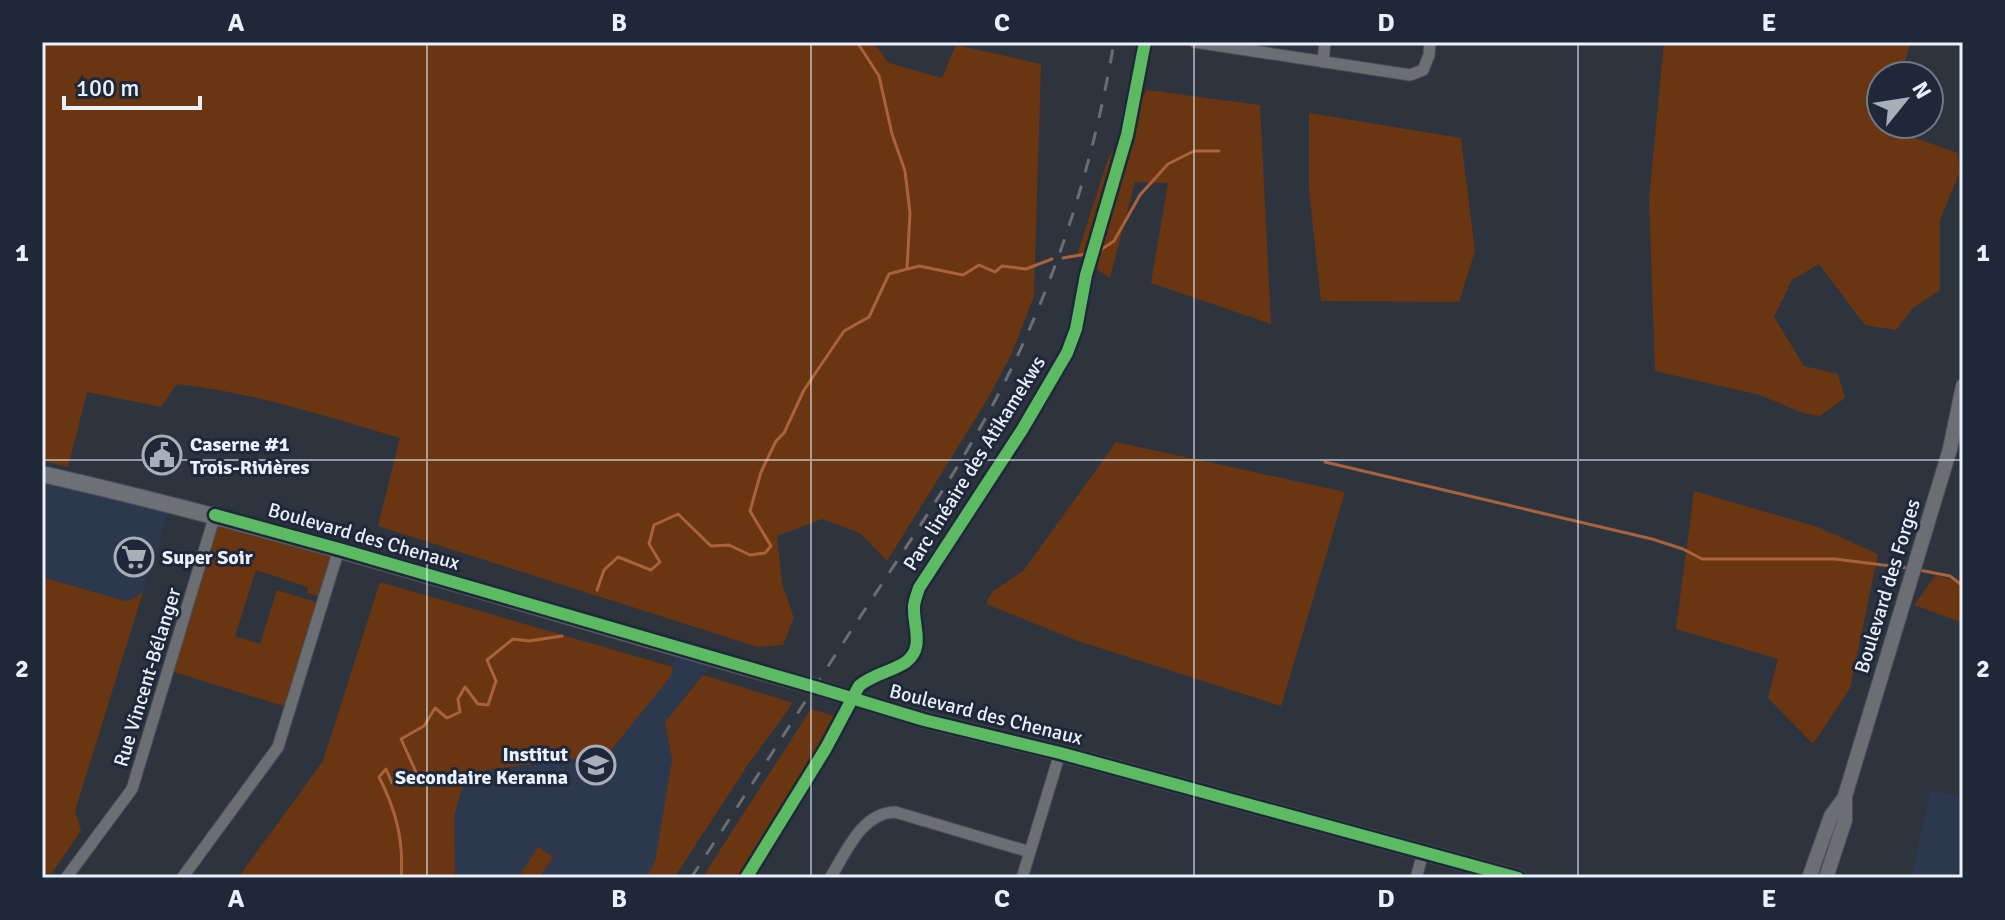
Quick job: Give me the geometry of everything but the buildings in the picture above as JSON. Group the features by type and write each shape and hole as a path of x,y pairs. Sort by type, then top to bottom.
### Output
{"main road":[{"name":"Boulevard des Chenaux","path":"42,474 215,515 853,700 1518,878"}],"street":[{"path":"1195,42 1410,75 1423,70 1430,42"},
{"path":"1323,62 1325,42"},
{"name":"Boulevard des Forges","path":"1826,878 1845,820 1845,796 1950,449 1963,386"},
{"name":"Rue Vincent-Bélanger","path":"66,878 132,789 215,515"},
{"path":"182,878 278,747 339,549"},
{"path":"1022,878 1060,753"},
{"name":"Boulevard des Forges","path":"1809,878 1831,816 1845,796"},
{"path":"830,878 862,827 885,812 895,812 1030,852"},
{"path":"1416,878 1423,853"}],"shaded area":[{"path":"42,42 873,42 889,63 942,78 956,45 1041,64 1034,296 1012,353 987,400 887,561 860,533 822,519 777,536 782,584 794,618 783,645 758,647 378,526 400,438 290,406 177,384 161,407 87,392 68,467 42,460"},
{"path":"1664,42 1897,42 1910,45 1905,60 1865,60 1865,140 1921,140 1958,153 1959,174 1940,220 1940,290 1913,308 1896,330 1865,325 1819,264 1792,280 1774,317 1804,366 1838,374 1845,398 1820,416 1803,413 1760,395 1655,371 1649,199"},
{"path":"1147,90 1260,105 1271,324 1151,283 1168,183 1135,182 1110,278 1077,255 1108,159"},
{"path":"1309,113 1461,138 1475,251 1459,302 1321,301 1309,190"},
{"path":"1116,442 1345,492 1281,706 1078,641 986,604 992,592 1024,570"},
{"path":"42,474 171,504 143,592 125,601 42,577"},
{"path":"1694,491 1818,527 1878,554 1850,688 1813,744 1768,698 1778,659 1676,629"},
{"path":"215,515 339,549 324,598 307,593 308,587 256,570 235,636 260,644 277,590 322,604 290,708 168,670"},
{"path":"1936,575 1963,584 1963,623 1914,605"},
{"path":"42,577 125,601 143,592 75,811 81,831 51,874 42,872"},
{"path":"380,582 673,667 671,676 608,754 479,771 462,788 454,817 455,878 238,878 323,761"},
{"name":"Institut Secondaire Keranna","path":"678,651 716,663 693,685 665,722 672,760 655,862 645,878 455,878 454,817 462,788 479,771 608,754 670,676"},
{"path":"703,675 793,703 747,766 674,878 645,878 655,862 672,760 665,722"},
{"path":"811,709 838,717 757,878 702,878"},
{"path":"1931,790 1963,798 1963,878 1911,878"},
{"path":"538,847 553,857 539,878 518,878"}],"waterway":[{"path":"597,590 604,570 618,557 651,570 660,562 649,544 654,525 678,514 711,546 729,545 750,555 765,553 771,546 750,511 761,472 776,441 784,433 804,390 844,331 869,317 889,274 907,269 910,213 905,171 892,134 879,76 857,42"},
{"path":"1096,253 1114,241 1140,195 1168,164 1194,151 1219,151"},
{"path":"1063,258 1086,254"},
{"path":"908,269 919,266 963,275 979,265 995,272 1002,266 1026,269 1052,259"},
{"path":"1325,462 1652,539 1702,559 1835,559 1907,568"},
{"path":"1919,570 1950,576 1963,586"},
{"path":"401,878 398,826 379,777 386,769 392,783 416,772 401,739 424,726 435,708 447,718 460,712 458,699 465,687 478,704 488,705 496,681 487,660 513,639 529,641 562,636"}],"railway":[{"path":"691,878 931,509 1009,373 1041,302 1068,229 1090,155 1114,42"}],"cycle path":[{"name":"Parc linéaire des Atikamekws","path":"746,878 826,748 859,686 912,656 917,643 914,607 919,588 1022,430 1067,353 1127,135 1145,42"},
{"path":"215,515 924,720 1060,753 1518,878"}],"place":[{"name":"Caserne #1 Trois-Rivières","path":"162,455"},
{"name":"Super Soir","path":"134,557"},
{"name":"Institut Secondaire Keranna","path":"596,765"}]}
